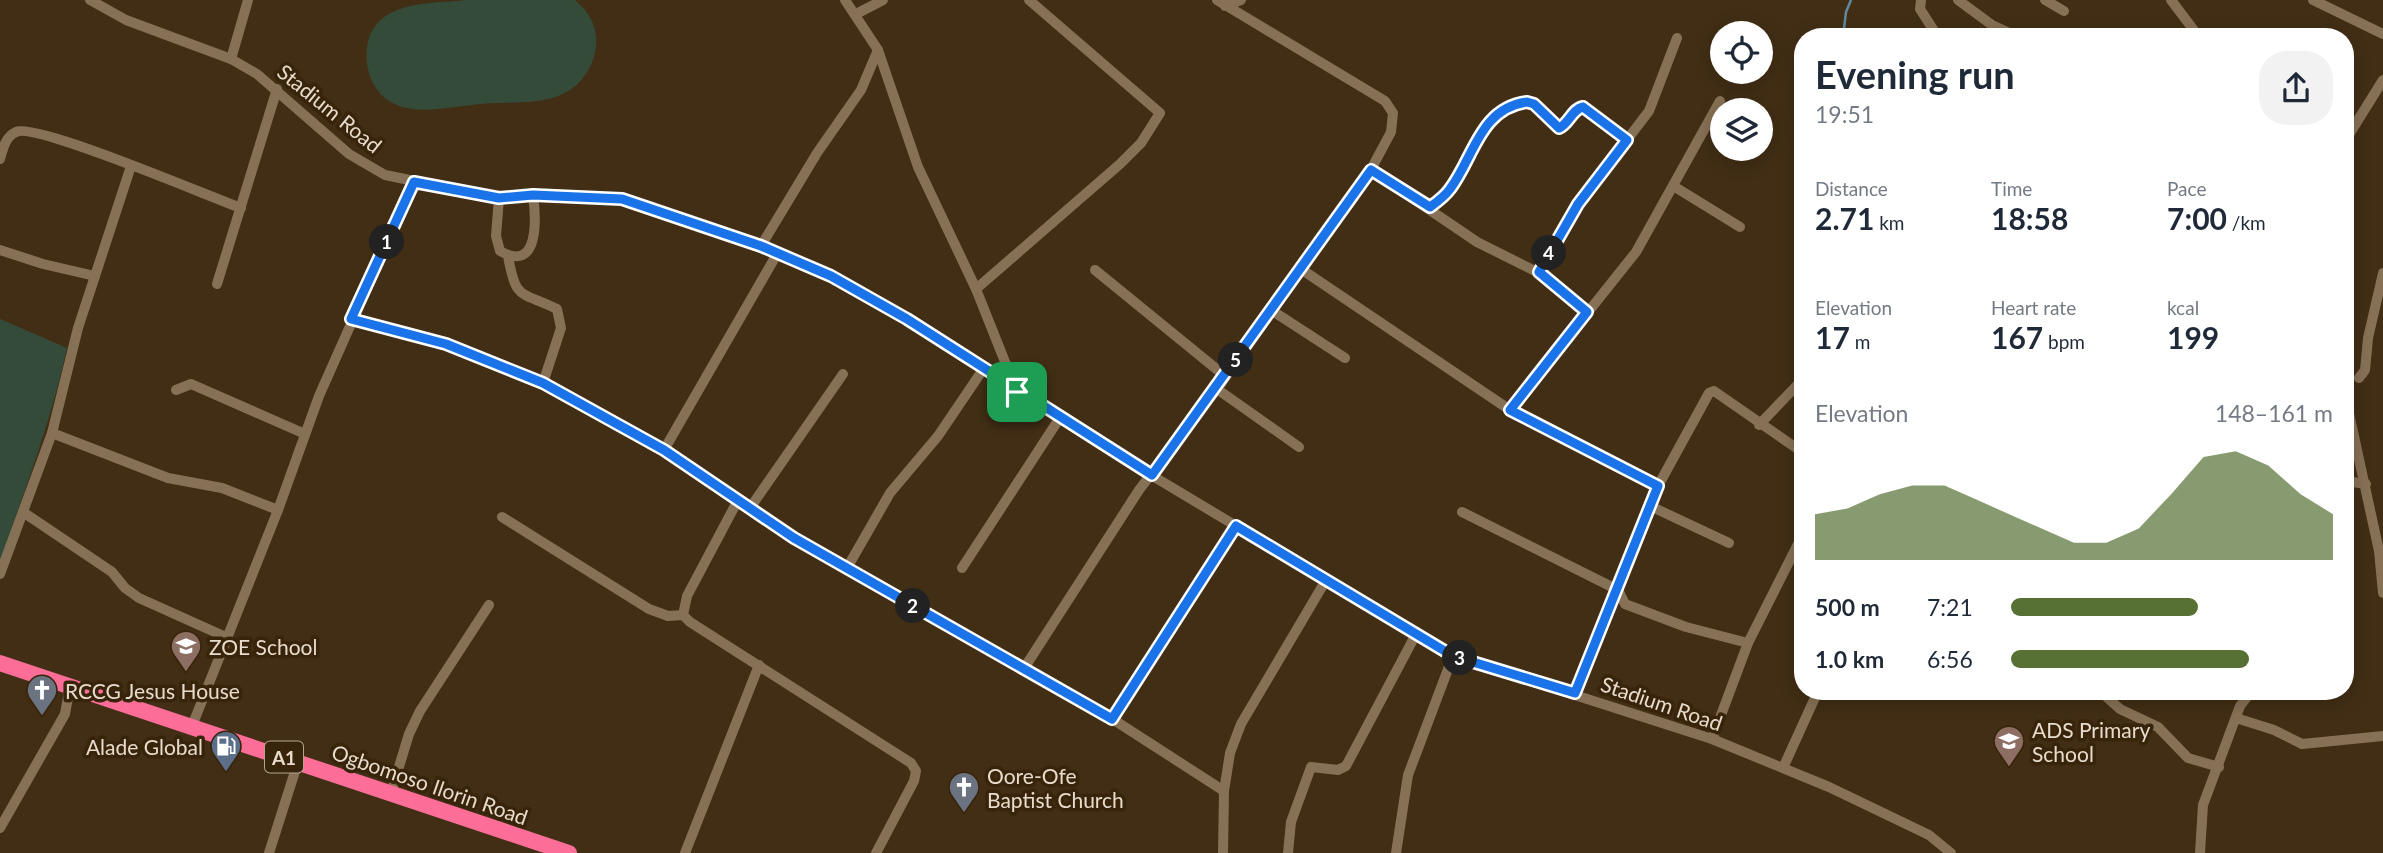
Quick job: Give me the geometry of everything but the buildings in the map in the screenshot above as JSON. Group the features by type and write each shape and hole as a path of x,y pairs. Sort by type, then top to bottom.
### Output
{"highway":[{"name":"Ogbomoso Ilorin Road","path":"0,663 569,853"}],"street":[{"name":"Stadium Road","path":"90,0 103,9 157,33 231,59 276,89 349,154 385,175 499,198 533,195 622,199 761,246 831,276 984,368 1059,419 1453,656 1712,739 1922,831 1951,853"},
{"path":"231,59 248,0"},
{"path":"845,0 878,50 918,167 976,289 1017,392"},
{"path":"856,15 883,0"},
{"path":"976,289 1120,164 1141,143 1160,113 1029,0"},
{"path":"1221,3 1241,0"},
{"path":"1922,0 1920,9 1932,28"},
{"path":"1958,0 1998,28"},
{"path":"2045,0 2064,11"},
{"path":"2171,0 2192,28"},
{"path":"2313,0 2383,34"},
{"path":"1023,670 1139,489 1217,389 1371,170 1391,132 1393,113 1385,101 1221,3"},
{"path":"1539,272 1578,204 1655,98 1677,38"},
{"path":"761,246 817,153 861,90 878,50"},
{"path":"2354,127 2383,80"},
{"path":"218,284 276,89"},
{"path":"1430,207 1450,188 1472,145 1486,127 1515,104 1534,104 1559,128 1565,126 1578,108 1583,107 1627,140"},
{"path":"1510,410 1636,252 1675,187 1710,120"},
{"path":"0,159 6,140 22,130 88,149 241,208"},
{"path":"0,574 52,433 78,328 131,166"},
{"path":"1371,170 1430,207 1477,242 1539,272 1587,312"},
{"path":"192,726 351,319 414,182"},
{"path":"1675,187 1740,227"},
{"path":"499,198 496,236 499,251 508,256 521,254 531,246 537,227 533,195"},
{"path":"0,250 95,276"},
{"path":"664,450 777,254"},
{"path":"508,256 514,287 525,297 557,309 561,320 543,383"},
{"path":"1301,269 1510,410 1658,486"},
{"path":"1095,270 1226,376"},
{"path":"2359,378 2365,370 2368,338 2383,273"},
{"path":"1271,310 1345,358"},
{"path":"351,319 446,344 543,383 664,450 846,568 1112,719 1224,790"},
{"path":"846,568 890,493 939,436 984,368"},
{"path":"750,508 843,374"},
{"path":"176,390 191,384 305,434"},
{"path":"1759,425 1794,388"},
{"path":"1217,389 1299,447"},
{"path":"1575,693 1658,486 1709,393 1714,391 1794,447"},
{"path":"962,568 1059,419"},
{"path":"52,433 168,478 222,488 278,510"},
{"path":"2354,433 2379,551 2383,593"},
{"path":"2354,482 2366,484"},
{"path":"683,615 687,596 738,500"},
{"path":"1650,506 1729,543"},
{"path":"23,512 112,572 125,588 139,598 228,638"},
{"path":"1462,512 1618,590 1625,604 1686,627 1748,643"},
{"path":"502,517 649,609 668,616 683,615 904,758 916,771 914,781 876,853"},
{"path":"1112,719 1236,526"},
{"path":"2379,551 2383,540"},
{"path":"1712,739 1748,643 1794,552"},
{"path":"1223,853 1224,790 1230,753 1241,724 1326,580"},
{"path":"391,793 417,718 489,605"},
{"path":"1288,853 1291,822 1311,767 1338,770 1346,766 1416,634"},
{"path":"1396,853 1408,775 1453,656"},
{"path":"685,853 759,665"},
{"path":"0,828 65,714 70,686"},
{"path":"1783,768 1791,756 1803,720 1813,700"},
{"path":"2110,700 2120,709 2158,727 2188,758 2219,767"},
{"path":"2200,853 2203,805 2236,719 2247,700"},
{"path":"2236,719 2274,730 2302,744 2383,736"},
{"path":"269,853 298,762"}],"green space":[{"path":"466,0 575,0 585,10 594,26 596,48 589,70 574,87 545,100 419,110 391,102 380,93 371,79 367,59 369,38 376,26 385,17 410,6"},
{"path":"0,319 67,348 45,429 0,561"}],"waterway":[{"path":"1844,28 1851,0"}],"place":[{"name":"ZOE School","path":"186,673"},
{"name":"RCCG Jesus House","path":"42,717"},
{"name":"ADS Primary School","path":"2009,768"},
{"name":"Alade Global","path":"226,773"},
{"name":"Oore-Ofe Baptist Church","path":"964,814"}],"route":[{"path":"1527,102 1534,104 1559,128 1565,126 1578,108 1583,107 1627,140 1578,204 1539,272 1587,312 1510,410 1658,486 1575,693 1453,656 1236,526 1112,719 794,538 664,450 543,383 498,362 446,344 351,319 414,182 499,198 533,195 606,196 649,206 761,246 831,276 907,319 1017,392 1152,475 1217,389 1371,170 1430,207 1445,195 1472,145 1493,119 1515,104 1527,102"}]}
